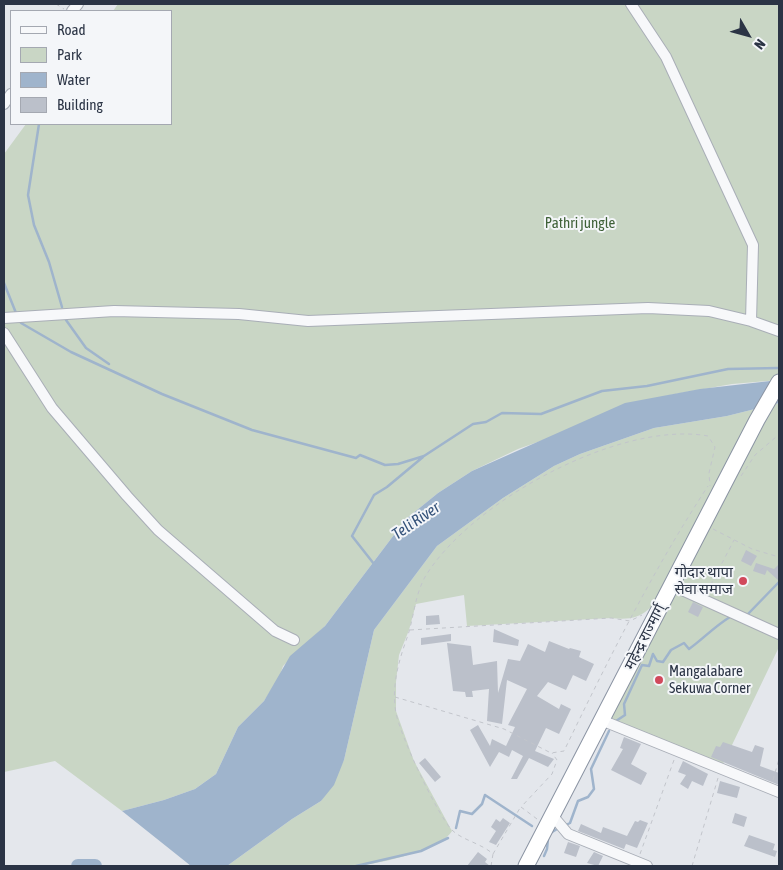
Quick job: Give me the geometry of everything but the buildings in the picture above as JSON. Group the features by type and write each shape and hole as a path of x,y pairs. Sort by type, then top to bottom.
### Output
{"highway":[{"name":"महेन्द्र राज्मार्ग्","path":"531,864 549,821 703,525 717,487 779,382"}],"street":[{"path":"631,4 666,57 753,245 751,321"},
{"path":"4,318 114,311 239,314 308,321 648,308 709,311 751,321 779,331"},
{"path":"4,332 52,408 88,453 152,523 275,631 294,640"},
{"path":"671,585 779,634"},
{"path":"601,720 774,791"},
{"path":"549,821 568,834 642,864"}],"path":[{"path":"493,854 485,847 452,831 444,820 414,761 399,724 395,697 399,655 409,630 424,578 440,557 475,521 507,498 580,458 605,449 656,436 696,434 708,436 715,447 717,487"},
{"path":"551,753 564,751 630,620 677,534 717,487 743,475 755,455 779,436"},
{"path":"703,525 752,549 779,557"},
{"path":"703,600 734,540"},
{"path":"409,630 611,618 630,620 644,614"},
{"path":"395,697 504,729 551,753 557,760 552,774 521,807 493,854 491,866"},
{"path":"642,864 677,752"},
{"path":"774,791 779,759"},
{"path":"692,866 720,770"},
{"path":"521,807 549,821"}],"green space":[{"name":"Pathri jungle","path":"118,4 779,4 779,380 732,384 670,395 518,449 472,471 438,493 406,519 325,626 283,666 279,678 264,701 238,727 216,774 195,789 164,800 122,811 55,761 4,772 4,154 25,125 172,125 172,10 114,10"},
{"path":"779,403 779,647 720,770 601,720 669,587 651,608 639,616 622,619 467,626 464,595 416,604 409,630 399,655 396,682 396,711 414,761 452,831 446,838 422,850 364,865 322,867 227,866 292,819 321,801 344,760 374,630 437,546 503,498 554,466 580,454 654,428 727,416"}],"water":[{"path":"779,380 779,403 727,416 654,428 580,454 554,466 503,498 437,546 374,630 344,760 334,785 321,801 292,819 227,866 191,866 122,811 164,800 195,789 216,774 238,727 264,701 290,656 325,626 406,519 438,493 472,471 625,403 700,389"}],"waterway":[{"path":"39,125 28,195 34,225 49,262 62,307"},
{"path":"4,283 16,313"},
{"path":"66,320 86,348 109,364"},
{"path":"21,323 71,352 162,394 252,430 356,458 360,455 385,465 398,464 424,456 473,424 486,422 502,413 541,414 602,391 647,386 728,369 779,368"},
{"path":"374,564 352,536 374,495 387,487 423,457"},
{"path":"745,614 747,615 779,582"},
{"path":"616,721 625,715 624,704 642,665 649,666 653,654 657,661 663,662 671,650 684,643 689,649 730,617"},
{"path":"566,825 570,823 578,801 588,797 594,789 591,769 609,731"},
{"path":"456,828 460,811 472,814 482,804 485,795 532,826"},
{"path":"549,834 557,829"},
{"path":"356,866 421,851 448,838"},
{"path":"544,856 548,839"},
{"name":"Teli River","path":"78,866 95,866"}],"place":[{"name":"गोदार थापा सेवा समाज","path":"743,581"},
{"name":"Mangalabare Sekuwa Corner","path":"659,680"}]}
